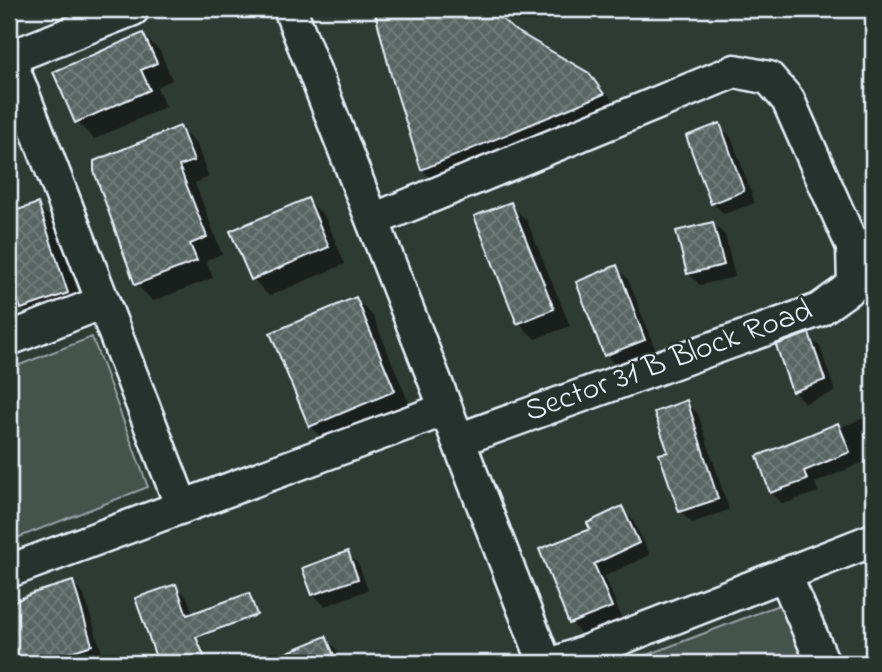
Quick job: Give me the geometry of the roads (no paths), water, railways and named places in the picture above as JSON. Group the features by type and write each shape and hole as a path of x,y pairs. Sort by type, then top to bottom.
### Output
{"street":[{"path":"133,9 9,58 182,507"},
{"path":"290,9 545,663"},
{"name":"Sector 31 B Block Road","path":"373,220 735,71 769,78 788,100 853,247 854,285 819,310 458,440"},
{"path":"9,339 103,302"},
{"path":"9,571 446,409"},
{"path":"557,663 873,540"},
{"path":"785,575 823,663"}]}
